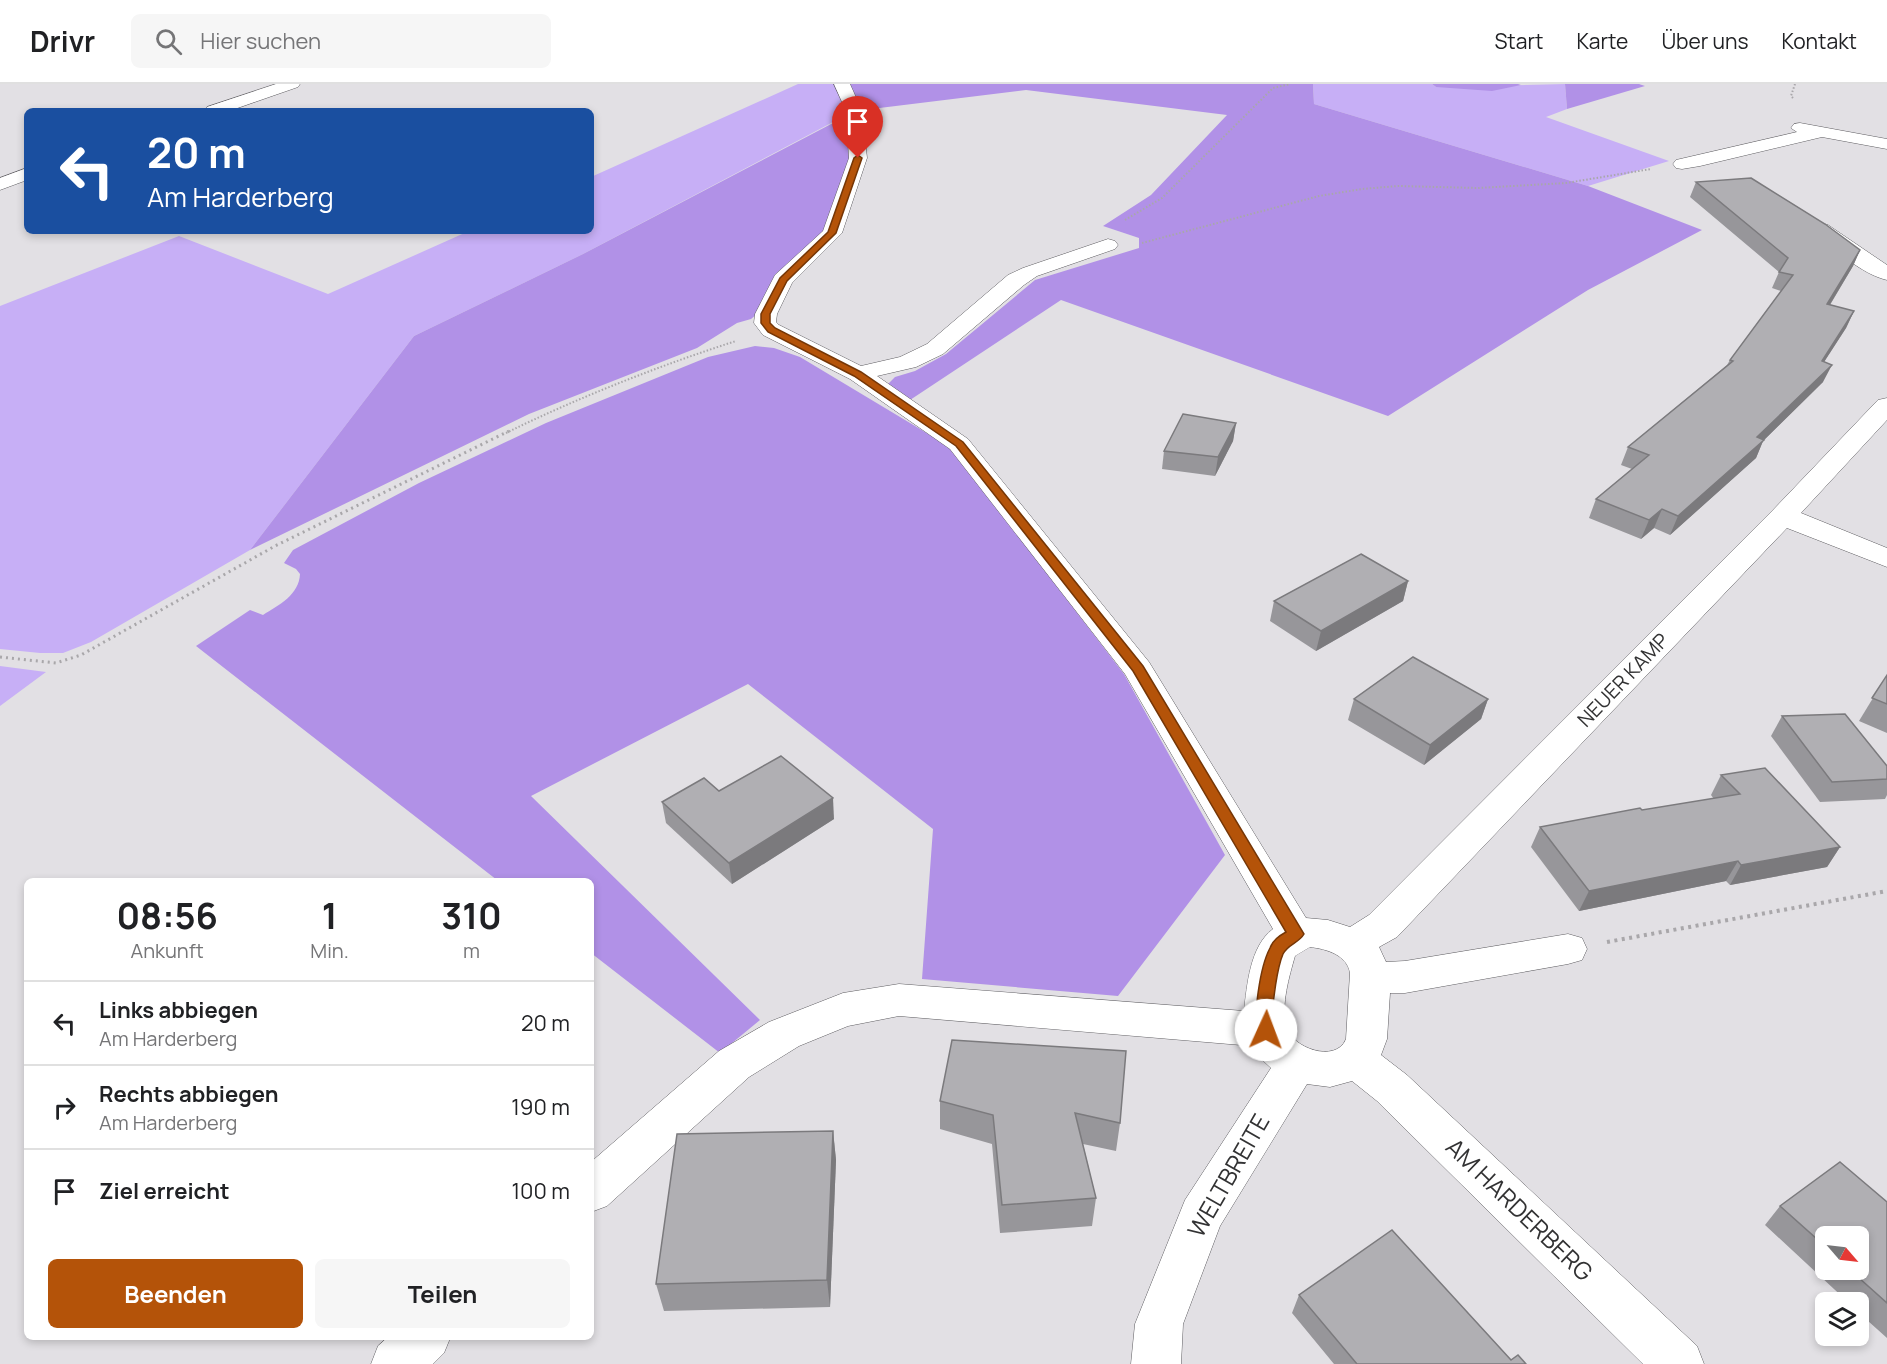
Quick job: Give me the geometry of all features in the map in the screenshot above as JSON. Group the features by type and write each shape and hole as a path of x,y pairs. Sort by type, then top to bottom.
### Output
{"street":[{"path":"222,108 292,84"},
{"path":"842,84 855,111 858,158 832,233 783,280 766,314 765,323 771,330 858,374 959,444 1131,659 1296,934"},
{"path":"1800,128 1887,144"},
{"path":"1682,164 1724,158 1822,132"},
{"path":"0,184 24,175"},
{"path":"1803,216 1852,253 1887,274"},
{"path":"858,374 921,357 935,349 1016,280 1030,272 1108,245"},
{"name":"NEUER KAMP","path":"1361,961 1383,926 1783,516 1887,405"},
{"path":"1783,516 1887,558"},
{"path":"1361,961 1367,1037 1364,1049 1356,1059 1344,1066 1329,1069 1297,1063 1283,1054 1272,1043 1266,1030 1264,1017 1273,960 1277,949 1284,940 1296,934 1325,933 1361,961 1405,977 1568,949"},
{"path":"594,1188 734,1064 784,1034 843,1010 899,1000 1266,1030"},
{"name":"AM HARDERBERG","path":"1356,1059 1392,1088 1679,1364"},
{"name":"WELTBREITE","path":"1156,1364 1159,1324 1201,1215 1297,1063"},
{"path":"396,1364 423,1340"}],"path":[{"path":"1290,84 1273,88 1162,198 1123,221 1116,228 1108,245 1147,243 1319,196 1362,189 1398,186 1478,188 1566,183 1682,164"},
{"path":"0,657 56,663 81,655 275,546 536,418 702,352 771,330"},
{"path":"1568,949 1887,891"}],"shaded area":[{"path":"798,84 848,84 854,111 583,254 414,336 250,550 91,642 63,653 0,649 0,306 179,236 328,294 462,234 594,234 594,176"},
{"path":"848,84 1313,84 1314,104 1588,186 1702,230 1588,290 1388,416 1061,300 910,400 888,384 895,377 915,371 946,354 1035,280 1139,248 1139,238 1103,226 1151,195 1227,115 1026,90 855,111 858,158 832,233 774,300 751,319 737,323 697,348 529,414 250,550 414,336 583,254 854,112"},
{"path":"1313,84 1432,84 1436,87 1565,84 1567,109 1546,117 1669,161 1588,186 1314,104"},
{"path":"1432,84 1521,85 1492,91 1436,87"},
{"path":"1565,84 1639,84 1645,86 1567,109"},
{"path":"755,346 774,348 800,357 950,447 1124,674 1225,855 1118,996 922,979 933,829 748,684 531,796 760,1020 720,1053 594,955 594,878 494,878 196,646 250,610 263,615 287,599 296,588 300,574 296,569 284,563 293,550 419,483 546,423 708,357"},
{"path":"0,666 46,672 0,706"}],"building":[{"path":"1751,178 1825,224 1860,250 1827,304 1854,311 1822,361 1832,365 1757,437 1764,440 1678,516 1662,509 1649,520 1596,499 1649,455 1628,447 1733,361 1730,360 1793,275 1779,272 1788,258 1696,182"},
{"path":"1183,414 1236,423 1218,457 1164,451"},
{"path":"1361,554 1408,581 1321,631 1274,601"},
{"path":"1413,657 1488,699 1430,745 1354,699"},
{"path":"1887,675 1887,704 1872,698"},
{"path":"1845,714 1887,766 1887,779 1832,782 1782,716"},
{"path":"781,756 833,798 729,863 662,802 704,778 719,791"},
{"path":"1765,768 1840,847 1741,865 1738,861 1589,891 1540,827 1640,808 1642,810 1740,794 1721,775"},
{"path":"952,1040 1126,1051 1120,1123 1075,1113 1096,1198 1002,1205 993,1115 940,1101"},
{"path":"833,1131 827,1280 656,1284 677,1134"},
{"path":"1840,1162 1887,1202 1887,1303 1861,1280 1869,1280 1869,1226 1815,1226 1815,1237 1780,1206"},
{"path":"1392,1230 1511,1360 1518,1355 1526,1364 1357,1364 1299,1295"}],"route":[{"path":"858,158 832,233 783,280 766,314 765,323 771,330 858,374 959,444 1138,669 1296,934 1284,940 1273,960 1264,1017 1266,1030"}]}
